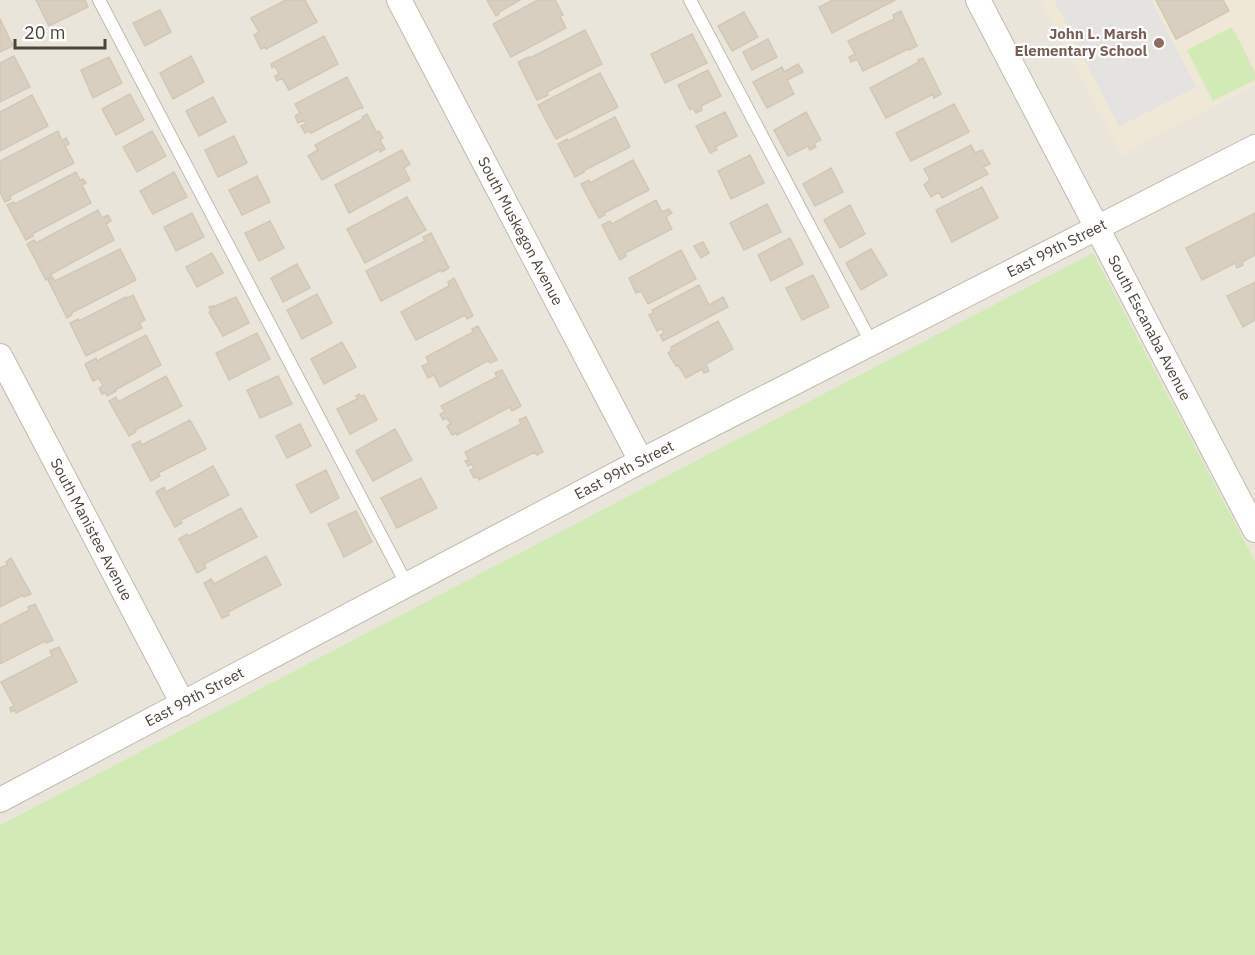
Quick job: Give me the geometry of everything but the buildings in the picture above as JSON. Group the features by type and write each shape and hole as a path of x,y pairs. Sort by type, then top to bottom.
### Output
{"street":[{"name":"South Muskegon Avenue","path":"399,0 641,462"},
{"name":"South Escanaba Avenue","path":"978,0 1255,530"},
{"name":"East 99th Street","path":"0,800 641,462 1255,147"},
{"name":"South Manistee Avenue","path":"0,356 183,704"}],"lane":[{"path":"99,0 407,585"},
{"path":"690,0 872,344"}],"shaded area":[{"path":"0,0 1255,0 1255,561 1093,254 0,825"},
{"name":"John L. Marsh Elementary School","path":"1040,0 1255,0 1255,85 1121,155"},
{"path":"1054,0 1151,0 1196,87 1119,127"}],"green space":[{"path":"1232,27 1255,72 1255,80 1213,101 1187,50"},
{"path":"1093,253 1255,561 1255,955 0,955 0,825"}],"place":[{"name":"John L. Marsh Elementary School","path":"1159,43"}]}
